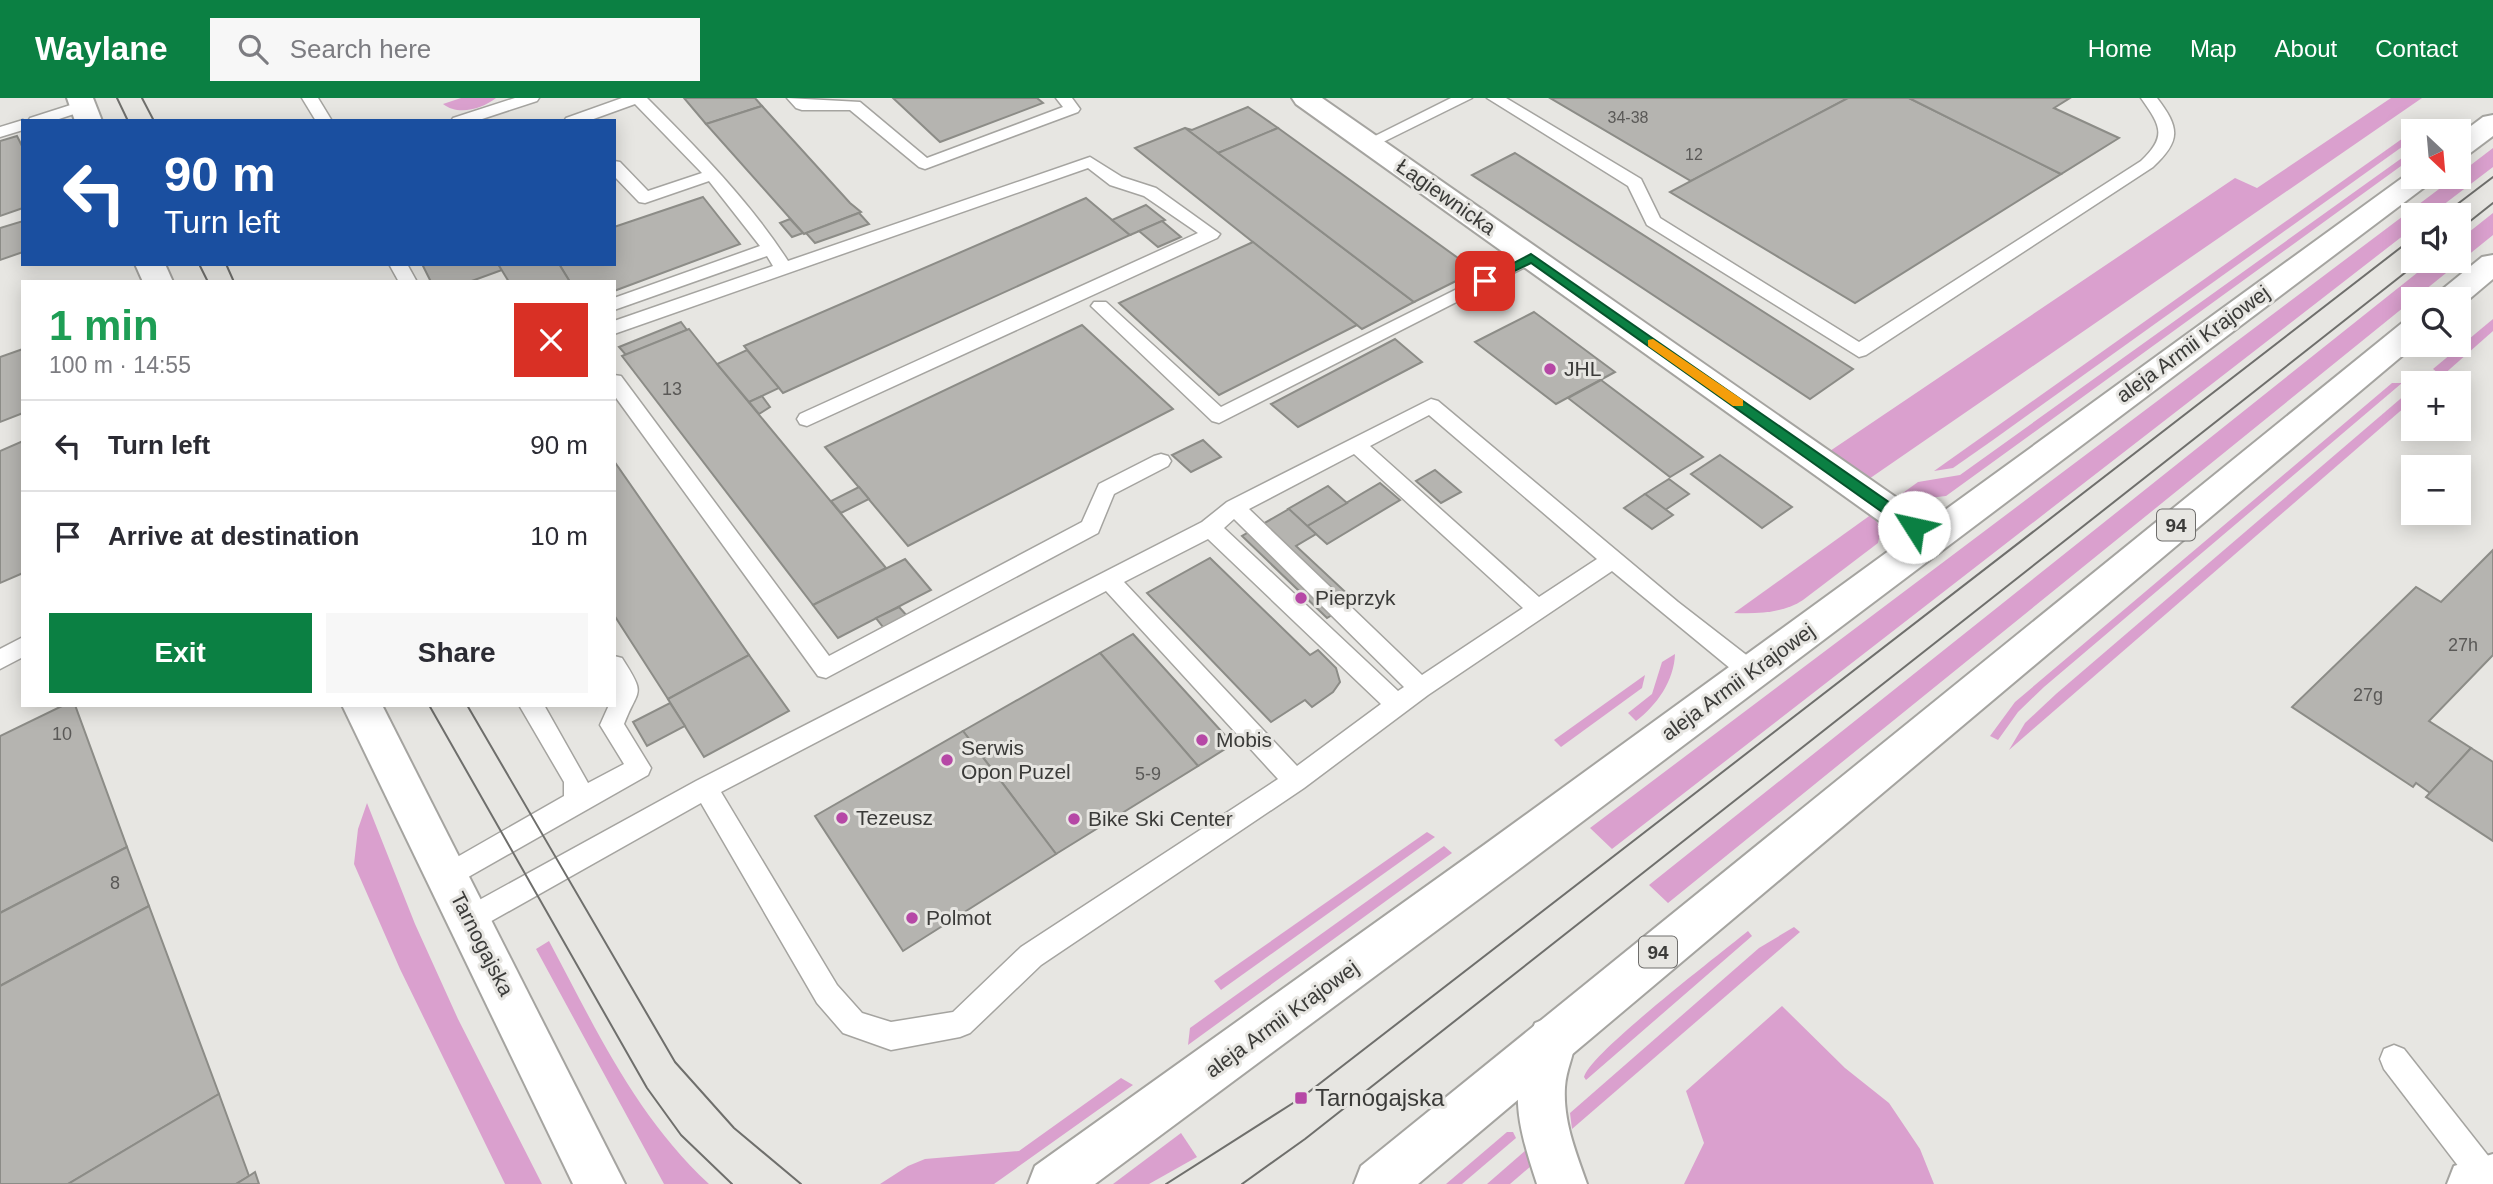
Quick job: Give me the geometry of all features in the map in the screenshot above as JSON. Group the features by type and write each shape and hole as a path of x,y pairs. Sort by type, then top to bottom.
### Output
{"main road":[{"name":"Łagiewnicka","path":"1306,98 1930,538"},
{"path":"2471,139 2493,123"},
{"name":"aleja Armii Krajowej","path":"1053,1184 1240,1050 2404,189"},
{"path":"2465,287 2493,264"},
{"name":"94","path":"1379,1184 2401,340"},
{"name":"Tarnogajska","path":"363,707 600,1184"},
{"path":"1552,1039 1541,1086 1543,1128 1562,1184"}],"lane":[{"path":"310,98 323,119"},
{"path":"465,119 531,98"},
{"path":"578,119 638,98 712,174 772,248 783,268"},
{"path":"795,98 802,106 854,106 925,164 1072,109 1065,98"},
{"path":"1369,143 1464,98"},
{"path":"1495,98 1635,183 1653,221 1860,351 2147,164 2163,150 2169,133 2164,117 2149,98"},
{"path":"43,119 84,108"},
{"path":"0,132 21,126"},
{"path":"616,327 1090,162 1116,181 1150,192 1211,234 807,419"},
{"path":"616,168 645,198 712,174"},
{"path":"616,303 772,248"},
{"path":"1100,306 1219,416 1531,257"},
{"path":"616,384 826,669 1090,527 1106,489 1161,461"},
{"path":"470,919 705,788 1110,581 1210,528 1234,507 1431,406 1612,560 1750,671"},
{"path":"1356,444 1538,609"},
{"path":"1234,507 1420,688"},
{"path":"1210,528 1397,705"},
{"path":"705,788 827,994 853,1024 891,1037 960,1024 1031,956 1294,781 1420,688 1612,560"},
{"path":"1110,581 1294,781"},
{"path":"0,660 21,647"},
{"path":"447,876 639,768 612,725 616,712 629,692 629,687 616,668"},
{"path":"532,707 576,781 577,801"},
{"path":"2394,1059 2484,1181"}],"shaded area":[{"path":"461,98 496,98 470,110 456,110 443,104"},
{"path":"2391,98 2422,98 1866,481 1827,453 2235,178 2257,188"},
{"path":"2401,140 2401,148 1993,440 1953,468 1934,471"},
{"path":"2493,148 2493,167 2471,184 2471,165"},
{"path":"2401,159 2401,166 1946,496 1920,499 1900,495 1918,482 1960,475"},
{"path":"2439,189 2464,189 2446,203 2420,203"},
{"path":"2493,213 2493,235 2471,253 2471,230"},
{"path":"2401,218 2401,237 1612,849 1590,828"},
{"path":"2417,273 2446,273 2429,287 2401,287 2401,309 1668,903 1649,885"},
{"path":"2493,319 2493,331 2471,350 2471,337"},
{"path":"2447,357 2464,357 2448,371 2433,369"},
{"path":"2392,383 2401,383 2044,687 2018,712 1998,740 1990,736 2015,702"},
{"path":"2401,398 2401,410 2009,750 2025,723"},
{"path":"1872,514 1881,529 1878,543 1803,600 1779,610 1734,613"},
{"path":"1675,654 1671,674 1663,692 1651,708 1636,721 1628,713 1652,694 1662,662"},
{"path":"1645,675 1642,688 1561,747 1554,740"},
{"path":"367,803 415,924 458,1019 542,1184 505,1184 400,969 354,864 358,829"},
{"path":"1427,832 1435,837 1221,990 1214,981"},
{"path":"1444,846 1452,853 1188,1045 1190,1028"},
{"path":"1794,927 1800,932 1572,1129 1570,1113 1759,948"},
{"path":"1748,931 1752,936 1586,1080 1584,1077 1592,1065 1608,1047"},
{"path":"549,941 638,1100 659,1129 709,1184 664,1184 536,949"},
{"path":"1782,1006 1845,1068 1889,1103 1920,1149 1934,1184 1684,1184 1704,1143 1686,1091"},
{"path":"1121,1078 1133,1085 994,1184 880,1184 908,1166 925,1159 1019,1151"},
{"path":"1507,1132 1513,1132 1516,1138 1462,1184 1446,1184"},
{"path":"1181,1133 1197,1157 1149,1184 1113,1184"},
{"path":"1526,1150 1531,1166 1510,1184 1487,1184"}],"building":[{"path":"684,98 755,98 762,106 706,124"},
{"path":"893,98 1037,98 1043,103 940,142"},
{"path":"1550,98 1848,98 1691,181"},
{"path":"1848,98 1909,98 2061,174 1855,303 1670,192"},
{"path":"1909,98 2070,98 2054,108 2119,138 2061,174"},
{"path":"762,106 861,212 804,234 706,124"},
{"path":"1248,107 1278,128 1218,153 1185,128 1192,130"},
{"path":"1185,128 1414,302 1362,329 1135,148"},
{"path":"1278,128 1476,271 1414,302 1218,153"},
{"path":"17,136 21,144 21,209 0,216 0,141"},
{"path":"1515,153 1853,369 1810,399 1472,175"},
{"path":"703,197 740,244 616,290 616,280 569,280 560,266 616,266 616,226"},
{"path":"1086,198 1130,235 783,393 744,346"},
{"path":"1146,205 1165,220 1130,235 1112,220"},
{"path":"859,213 869,224 815,243 806,233"},
{"path":"790,219 803,233 792,237 780,223"},
{"path":"1162,221 1181,237 1158,247 1139,231"},
{"path":"21,222 21,253 0,260 0,228"},
{"path":"1253,242 1357,325 1219,395 1119,303"},
{"path":"423,266 499,266 502,270 474,280 430,280"},
{"path":"499,266 560,266 569,280 508,280"},
{"path":"1534,312 1615,372 1556,404 1475,342"},
{"path":"681,322 687,330 626,355 619,347"},
{"path":"1082,325 1173,409 908,546 825,447"},
{"path":"689,329 886,568 813,605 622,356"},
{"path":"1395,339 1422,362 1298,427 1271,404"},
{"path":"21,350 21,414 0,422 0,357"},
{"path":"747,350 779,388 749,402 717,364"},
{"path":"1601,380 1703,457 1670,477 1568,398"},
{"path":"762,396 770,407 759,414 749,402"},
{"path":"1203,440 1221,457 1191,472 1172,455"},
{"path":"21,442 21,574 0,583 0,451"},
{"path":"1720,455 1792,507 1762,528 1691,474"},
{"path":"616,464 749,655 668,699 616,618"},
{"path":"1435,470 1461,492 1441,503 1416,481"},
{"path":"1669,479 1689,494 1665,510 1645,494"},
{"path":"1380,483 1400,500 1327,544 1307,526"},
{"path":"1328,486 1347,503 1307,526 1288,509"},
{"path":"859,487 869,499 841,513 831,501"},
{"path":"1645,494 1673,515 1652,529 1624,508"},
{"path":"1289,509 1316,534 1296,546 1355,601 1327,618 1242,536"},
{"path":"2493,550 2493,655 2429,721 2471,748 2430,793 2416,783 2413,787 2292,707 2416,587 2441,602"},
{"path":"1210,558 1310,655 1318,650 1336,668 1340,682 1333,692 1312,707 1305,700 1271,722 1147,593"},
{"path":"905,559 931,590 838,638 813,605"},
{"path":"899,607 909,618 886,631 876,618"},
{"path":"1133,634 1233,744 1198,766 1100,653"},
{"path":"1100,653 1198,766 1056,854 963,731"},
{"path":"749,655 789,711 704,757 668,699"},
{"path":"670,703 685,726 647,746 633,722"},
{"path":"60,707 76,707 127,847 0,913 0,736"},
{"path":"963,731 1056,854 903,951 815,816"},
{"path":"2471,748 2493,762 2493,841 2426,797"},
{"path":"127,847 149,906 0,986 0,913"},
{"path":"149,906 219,1094 68,1184 0,1184 0,986"},
{"path":"219,1094 249,1176 236,1184 68,1184"},
{"path":"255,1172 259,1184 236,1184 249,1176"}],"tram line":[{"path":"117,98 127,119"},
{"path":"142,98 153,119"},
{"path":"2459,203 2493,177"},
{"path":"2471,220 2493,203"},
{"path":"1166,1184 1301,1098 2401,247"},
{"path":"200,266 207,280"},
{"path":"227,266 233,280"},
{"path":"1242,1184 1305,1139 2405,273"},
{"path":"430,707 647,1088 681,1135 732,1184"},
{"path":"468,707 675,1062 734,1128 801,1184"}],"slow traffic":[{"path":"1653,343 1738,403"}],"place":[{"name":"JHL","path":"1550,369"},
{"name":"Pieprzyk","path":"1301,598"},
{"name":"Mobis","path":"1202,740"},
{"name":"Serwis Opon Puzel","path":"947,760"},
{"name":"Tezeusz","path":"842,818"},
{"name":"Bike Ski Center","path":"1074,819"},
{"name":"Polmot","path":"912,918"},
{"name":"Tarnogajska","path":"1301,1098"}],"route":[{"path":"1485,281 1531,257 1914,527"}]}
